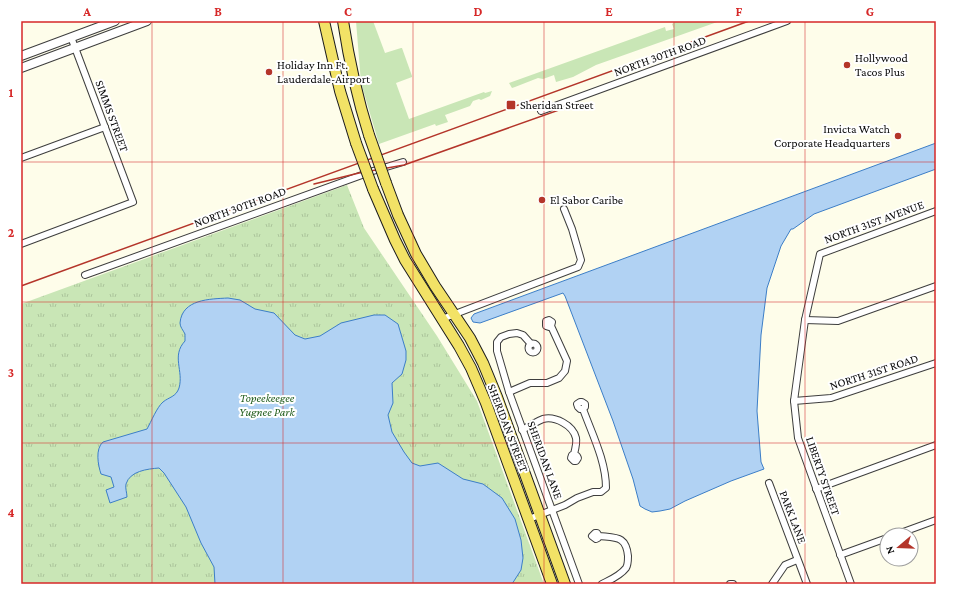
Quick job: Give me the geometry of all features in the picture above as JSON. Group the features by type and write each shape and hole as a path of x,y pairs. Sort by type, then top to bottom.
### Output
{"main road":[{"name":"SHERIDAN STREET","path":"324,21 340,91 356,143 373,189 405,260 459,346 471,368 486,403 552,584"},
{"name":"SHERIDAN STREET","path":"343,21 353,79 360,106 398,215 416,254 435,286 470,338 483,363 497,397 565,584"}],"street":[{"path":"21,56 115,21"},
{"path":"21,68 147,21"},
{"name":"NORTH 30TH ROAD","path":"541,111 787,21"},
{"name":"SIMMS STREET","path":"21,244 134,202 71,37"},
{"path":"21,158 105,127"},
{"name":"NORTH 30TH ROAD","path":"85,275 373,171 403,162"},
{"path":"442,319 578,267 581,260 572,229 564,209"},
{"name":"NORTH 31ST AVENUE","path":"820,254 936,211"},
{"name":"LIBERTY STREET","path":"820,254 805,320 794,401 798,438 851,584"},
{"path":"805,320 838,321 936,286"},
{"path":"509,392 530,383 547,383 559,378 565,371 566,361 551,326"},
{"name":"SHERIDAN LANE","path":"531,344 523,335 517,333 501,337 497,342 497,351 522,430 579,584"},
{"name":"NORTH 31ST ROAD","path":"794,401 831,398 936,363"},
{"path":"528,519 552,511 577,498 593,492 601,492 606,488 606,481 599,451 583,409"},
{"path":"522,430 544,419 552,418 564,423 576,438 574,454"},
{"path":"816,489 936,445"},
{"name":"PARK LANE","path":"768,483 807,584"},
{"path":"917,527 936,520"},
{"path":"599,536 616,538 623,542 627,546 628,561 626,567 620,574 602,584"},
{"path":"840,555 879,541"},
{"name":"PARK LANE","path":"772,584 785,565 797,560"}],"green space":[{"path":"356,21 373,21 385,53 402,48 412,77 396,83 409,119 484,92 492,91 490,96 481,100 479,99 473,101 470,106 445,115 448,122 436,126 435,124 379,144 361,83"},
{"path":"677,21 720,21 596,65 573,77 556,82 554,75 543,79 538,78 512,88 509,83 665,27 666,31 674,29 672,24"},
{"name":"Topeekeegee Yugnee Park","path":"347,185 364,228 437,336 477,401 544,584 21,584 21,304"}],"water":[{"path":"936,143 936,169 814,214 791,229 781,246 767,288 761,335 757,411 761,462 764,469 731,481 670,509 652,512 640,506 633,479 613,421 563,293 480,323 473,322 471,318 474,314"},
{"path":"228,298 240,300 255,309 274,313 295,335 305,339 320,336 341,323 374,315 385,315 398,324 406,351 406,360 402,374 392,383 393,403 388,415 392,432 412,463 420,466 438,463 463,479 483,484 502,498 515,519 521,540 523,558 521,570 512,584 215,584 214,567 201,543 186,507 164,473 159,468 135,473 126,484 127,497 110,503 106,490 114,487 111,477 101,474 98,457 100,445 103,442 147,429 161,404 174,395 179,388 180,376 178,358 181,347 185,341 185,334 180,324 182,315 186,309 198,302"}],"railway":[{"path":"21,286 749,21"},
{"path":"314,184 359,173 404,165 573,105"}],"place":[{"name":"Hollywood Tacos Plus","path":"847,65"},
{"name":"Holiday Inn Ft. Lauderdale-Airport","path":"269,72"},
{"name":"Sheridan Street","path":"511,105"},
{"name":"Invicta Watch Corporate Headquarters","path":"898,136"},
{"name":"El Sabor Caribe","path":"542,200"}]}
